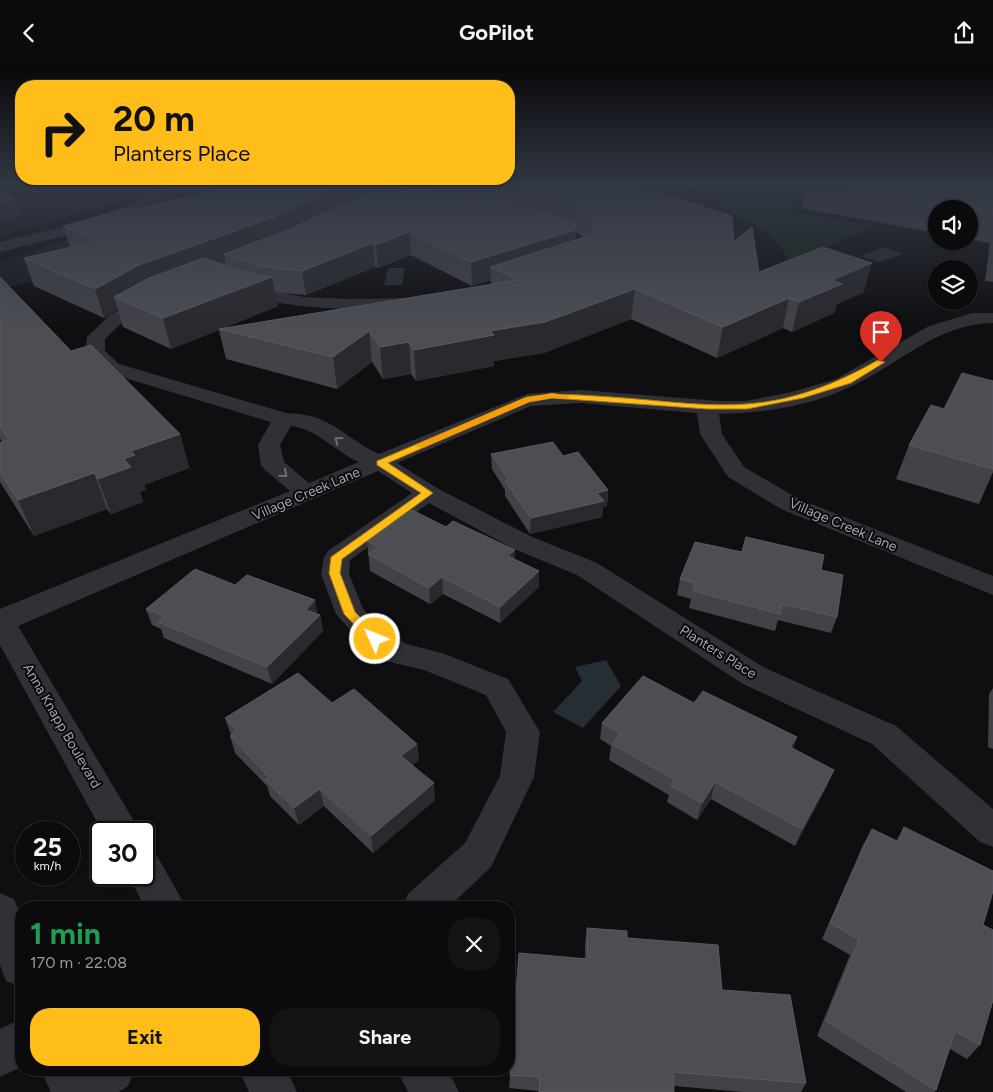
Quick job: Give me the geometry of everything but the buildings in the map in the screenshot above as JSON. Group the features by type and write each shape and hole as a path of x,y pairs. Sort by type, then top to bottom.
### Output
{"street":[{"path":"0,247 53,232"},
{"path":"228,285 265,298 322,303 411,303 428,301"},
{"name":"Planters Place","path":"168,294 144,303 116,319 96,337 95,353 112,368 284,419 305,421 320,427 355,452 380,463 428,493 523,543 587,569 754,676 884,735 993,831"},
{"name":"Village Creek Lane","path":"0,621 527,400 552,396 707,407 747,407 800,397 848,381 931,333 962,320 993,318"},
{"name":"Village Creek Lane","path":"707,407 711,434 736,472 790,504 993,586"},
{"path":"284,419 269,445 273,465 307,493"},
{"path":"428,493 337,557 334,573 350,614 375,639 398,653 431,661 497,687 523,732 517,777 478,855 428,901"},
{"name":"Anna Knapp Boulevard","path":"0,621 116,821"},
{"path":"154,886 163,901"},
{"path":"0,912 15,951"},
{"path":"0,1055 15,1045"},
{"path":"67,1076 75,1092 102,1076"},
{"path":"265,1076 274,1092"},
{"path":"424,1076 436,1092"}],"shaded area":[{"path":"0,232 14,232 0,236"},
{"path":"95,232 148,232 169,246 0,289 0,261"},
{"path":"765,232 862,232 789,261 774,240"},
{"path":"885,247 903,254 879,262 860,256"},
{"path":"388,268 405,268 402,285 384,285"},
{"path":"606,660 621,686 583,728 553,712 582,681 575,667"}],"slow traffic":[{"path":"418,446 527,400 566,396"}],"route":[{"path":"375,639 350,614 334,573 337,557 428,493 380,463 527,400 552,396 707,407 747,407 800,397 848,381 881,362"}]}
